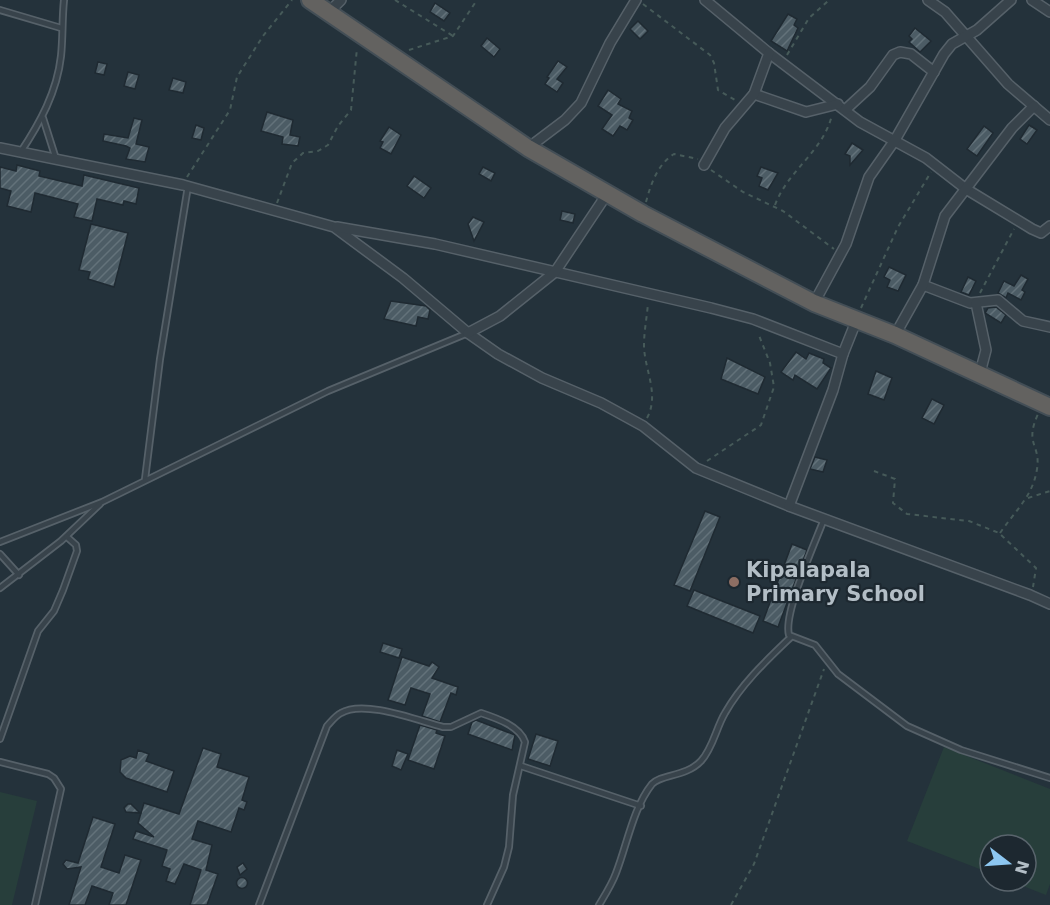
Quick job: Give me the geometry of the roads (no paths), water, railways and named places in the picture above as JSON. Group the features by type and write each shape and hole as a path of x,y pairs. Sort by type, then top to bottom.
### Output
{"highway":[{"path":"310,0 528,148 643,214 814,303 895,335 942,359 980,373 1046,405"}],"street":[{"path":"328,12 341,0"},
{"path":"528,148 565,120 581,103 610,43 637,0"},
{"path":"705,0 769,53 860,122 936,165 966,189 1017,221 1041,232 1050,226"},
{"path":"928,0 945,12 1008,84 1050,120"},
{"path":"814,303 841,255 869,177 895,140 944,54 952,44 976,30 1011,0"},
{"path":"1032,0 1050,12"},
{"path":"754,94 806,112 841,107 870,87 893,56 900,52 911,54 934,72"},
{"path":"704,165 724,128 746,106 754,94 769,53"},
{"path":"895,335 923,285 945,216 1012,128 1034,106"},
{"path":"0,148 57,162 186,185 334,227 435,244 753,319 843,354"},
{"path":"468,333 501,316 555,272 607,194"},
{"path":"334,227 403,278 468,333 542,378 601,403 643,426 696,468 789,506 1050,604"},
{"path":"923,285 976,303 989,299 998,300 1023,321 1050,327"},
{"path":"976,303 986,350 980,373"},
{"path":"789,506 857,319"}],"lane":[{"path":"20,153 43,118 55,84 61,56 64,0"},
{"path":"0,10 61,28"},
{"path":"43,118 57,162"},
{"path":"145,479 186,185"},
{"path":"0,542 102,502 328,391 468,333"},
{"path":"0,588 67,537 102,502"},
{"path":"791,637 788,624 824,519"},
{"path":"0,739 38,631 58,603 74,562 76,545 67,537"},
{"path":"0,554 19,575"},
{"path":"791,637 815,645 838,674 907,726 961,750 1050,778"},
{"path":"599,905 615,875 641,806 653,783 659,779 685,774 704,758 725,712 746,682 791,637"},
{"path":"259,905 327,726 343,712 378,710 444,727 451,727 481,713 515,728 523,735 525,742 513,795 509,847 504,867 487,905"},
{"path":"0,762 48,774 54,778 61,789 35,905"},
{"path":"520,766 641,806"}],"place":[{"name":"Kipalapala Primary School","path":"734,582"}]}
